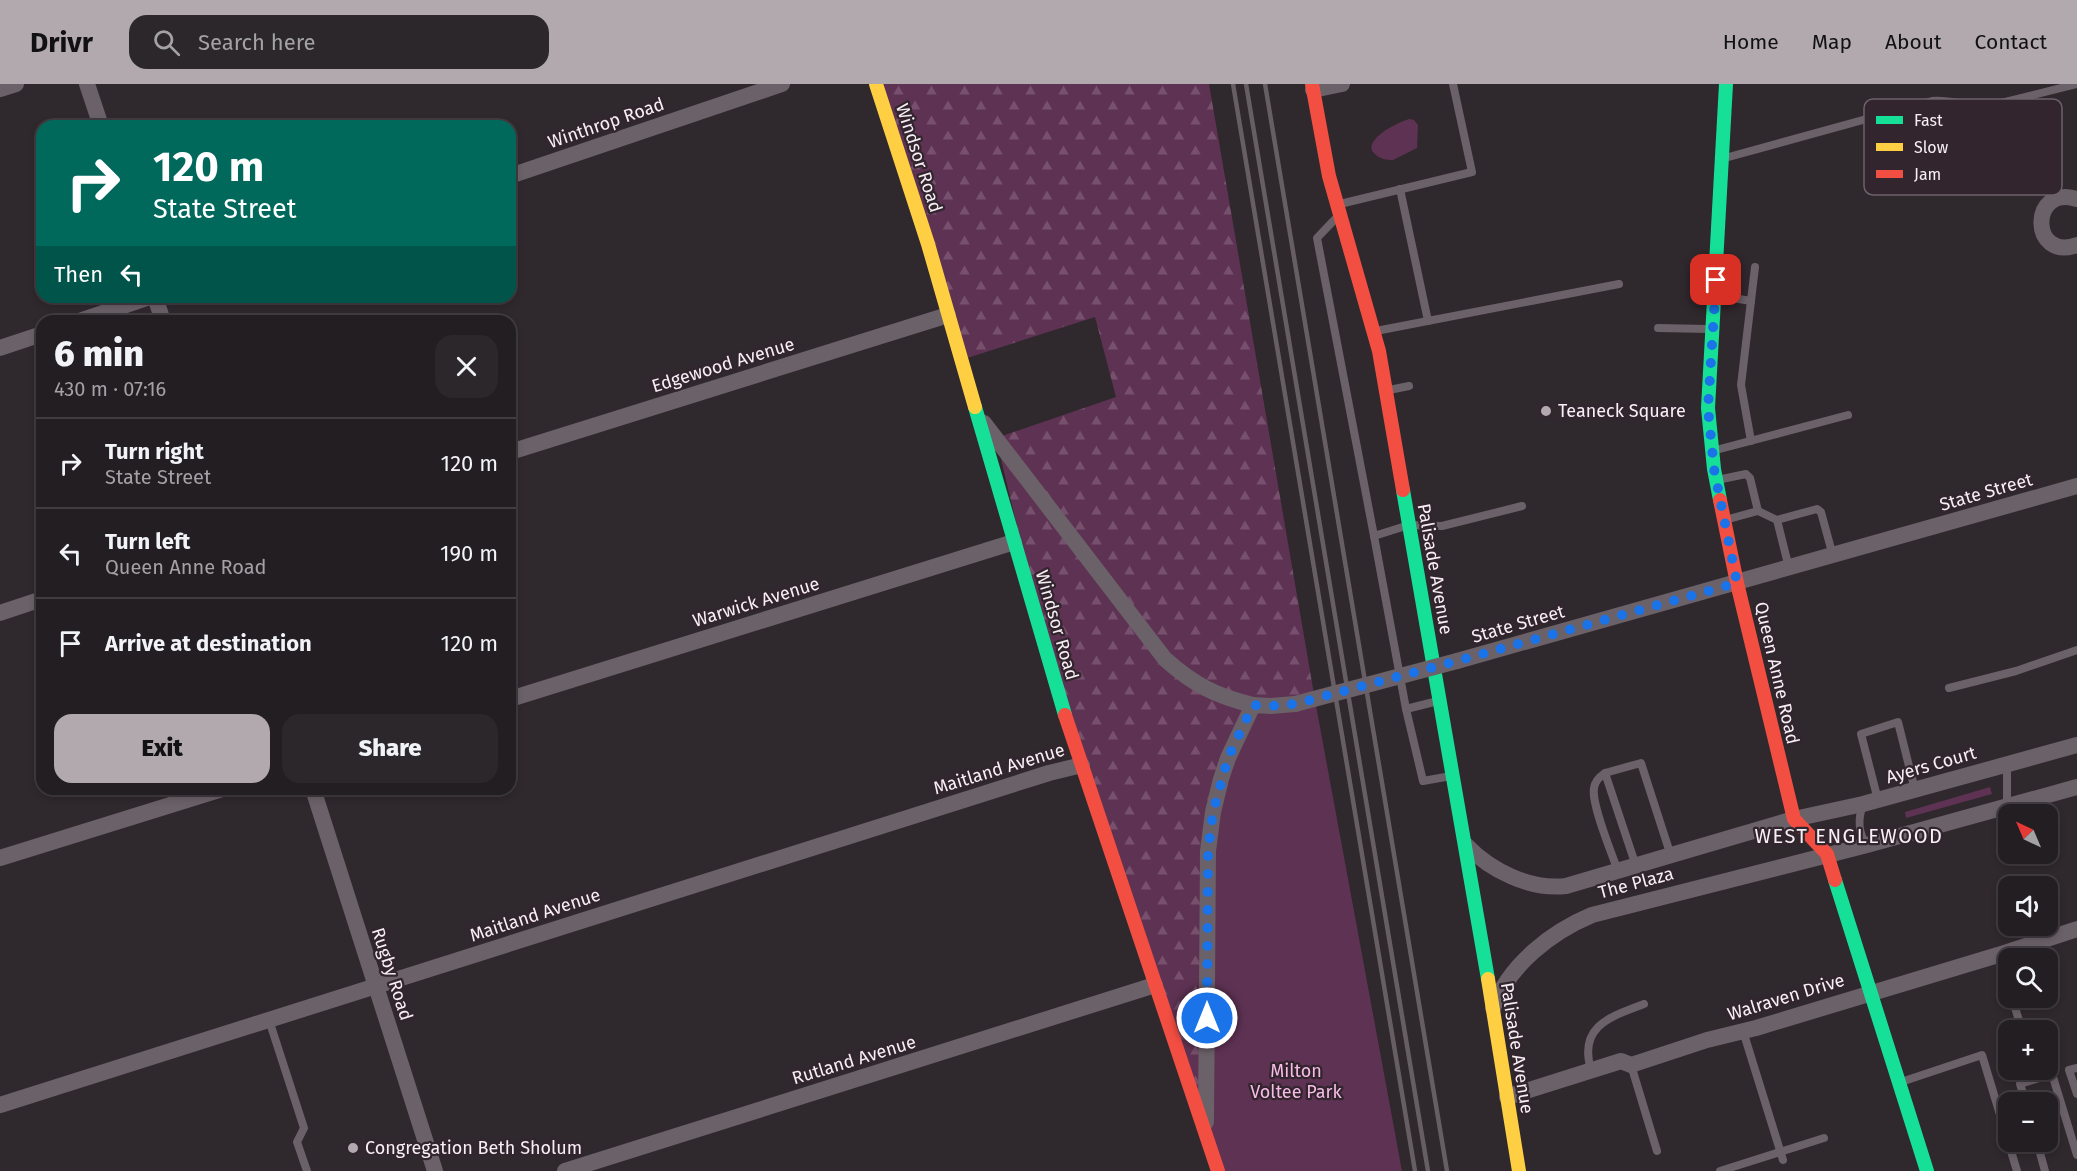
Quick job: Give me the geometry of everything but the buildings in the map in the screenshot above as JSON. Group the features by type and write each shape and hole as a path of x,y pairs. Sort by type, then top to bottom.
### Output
{"street":[{"path":"0,89 16,84"},
{"path":"87,84 99,120"},
{"name":"Winthrop Road","path":"516,174 782,84"},
{"name":"Windsor Road","path":"876,84 948,315 1055,685 1218,1171"},
{"path":"1313,87 1342,84"},
{"name":"Queen Anne Road","path":"1726,84 1708,408 1716,480 1737,583 1794,819 1827,854 1926,1171"},
{"name":"Palisade Avenue","path":"1313,87 1329,177 1373,332 1386,391 1466,845 1519,1171"},
{"path":"2076,248 2059,247 2052,244 2046,238 2040,222 2044,210 2051,201 2068,197 2077,199"},
{"path":"97,315 132,303"},
{"name":"Edgewood Avenue","path":"516,450 948,315"},
{"path":"0,348 36,336"},
{"name":"State Street","path":"976,413 1165,659 1204,689 1227,699 1253,705 1295,704 1457,661 2077,486"},
{"name":"Warwick Avenue","path":"516,697 1014,542"},
{"path":"0,613 36,601"},
{"path":"1206,1138 1209,841 1221,779 1228,758 1253,705"},
{"name":"Ayers Court","path":"1794,819 1871,802 2077,745"},
{"name":"Maitland Avenue","path":"0,1105 1049,772 1082,765"},
{"path":"2018,804 2077,788"},
{"path":"0,858 203,795"},
{"name":"Rugby Road","path":"315,795 435,1171"},
{"path":"1827,854 1998,809"},
{"name":"The Plaza","path":"1466,845 1479,858 1493,867 1526,882 1546,887 1566,886 1794,819"},
{"name":"The Plaza","path":"1493,1009 1498,995 1520,965 1533,951 1570,924 1592,915 1827,854"},
{"name":"Walraven Drive","path":"2019,948 2077,929"},
{"name":"Walraven Drive","path":"1507,1097 1621,1061 1631,1065 1707,1040 1998,955"},
{"name":"Rutland Avenue","path":"565,1171 1155,985"}],"lane":[{"path":"1453,84 1472,172 1400,189 1338,209 1317,238 1406,709 1423,781 1454,775"},
{"path":"2017,99 2077,84"},
{"path":"1722,159 1864,120"},
{"path":"1400,189 1428,321"},
{"path":"1751,441 1741,385 1755,267"},
{"path":"1373,332 1619,284"},
{"path":"1715,295 1751,301"},
{"path":"1658,328 1713,329"},
{"path":"1386,391 1409,386"},
{"path":"1712,451 1848,415"},
{"path":"1716,480 1746,474 1750,478 1758,511"},
{"path":"1374,536 1409,525 1442,526 1522,506"},
{"path":"1724,520 1758,511 1777,520 1817,509 1821,513 1833,556"},
{"path":"1777,520 1789,568"},
{"path":"1949,688 2016,671 2077,650"},
{"path":"1406,709 1441,700"},
{"path":"1868,845 1862,836 1859,823 1871,802 1861,734 1898,722 1915,790"},
{"path":"1618,872 1593,790 1597,780 1605,773 1641,763 1671,856"},
{"path":"2007,764 2007,804"},
{"path":"1605,773 1636,866"},
{"path":"1591,1070 1588,1048 1593,1031 1615,1015 1644,1004"},
{"path":"269,1020 304,1128 297,1142 307,1171"},
{"path":"1743,1031 1782,1156"},
{"path":"1900,1083 1982,1055 2017,1171"},
{"path":"1631,1065 1657,1151"},
{"path":"2077,1068 2069,1070 2077,1094"},
{"path":"2022,1092 2020,1084 2052,1074 2058,1092"},
{"path":"2058,1093 2077,1155"},
{"path":"1720,1171 1782,1156 1824,1138"},
{"path":"2040,1152 2045,1171"}],"green space":[{"path":"876,84 1209,84 1315,700 1247,718 1212,777 1206,1138 1055,685 996,438 1116,397 1095,317 961,360"},
{"path":"1410,119 1418,125 1417,148 1393,160 1377,156 1372,149 1377,138 1398,123"},
{"name":"Milton Voltee Park","path":"1315,700 1402,1171 1218,1171 1206,1138 1212,777 1247,718"},
{"path":"1990,787 1992,794 1906,818 1905,812"}],"railway":[{"path":"1233,84 1415,1171"},
{"path":"1246,84 1428,1171"},
{"path":"1265,84 1447,1171"}],"traffic: fast":[{"path":"1720,500 1714,469 1708,408 1726,84"},
{"path":"975,407 1065,715"},
{"path":"1403,490 1488,979"},
{"path":"1835,880 1927,1171"}],"traffic: slow":[{"path":"876,84 928,244 975,407"},
{"path":"1488,979 1519,1171"}],"traffic: jam":[{"path":"1312,84 1329,176 1379,351 1403,490"},
{"path":"1720,500 1737,583 1794,819 1827,854 1835,880"},
{"path":"1065,715 1218,1171"}],"place":[{"name":"Teaneck Square","path":"1546,411"},
{"name":"Congregation Beth Sholum","path":"353,1148"}],"district":[{"name":"WEST ENGLEWOOD","path":"1849,836"}],"route":[{"path":"1207,1018 1208,851 1213,812 1228,758 1253,705 1295,704 1737,583 1714,469 1708,408 1716,280"}]}
